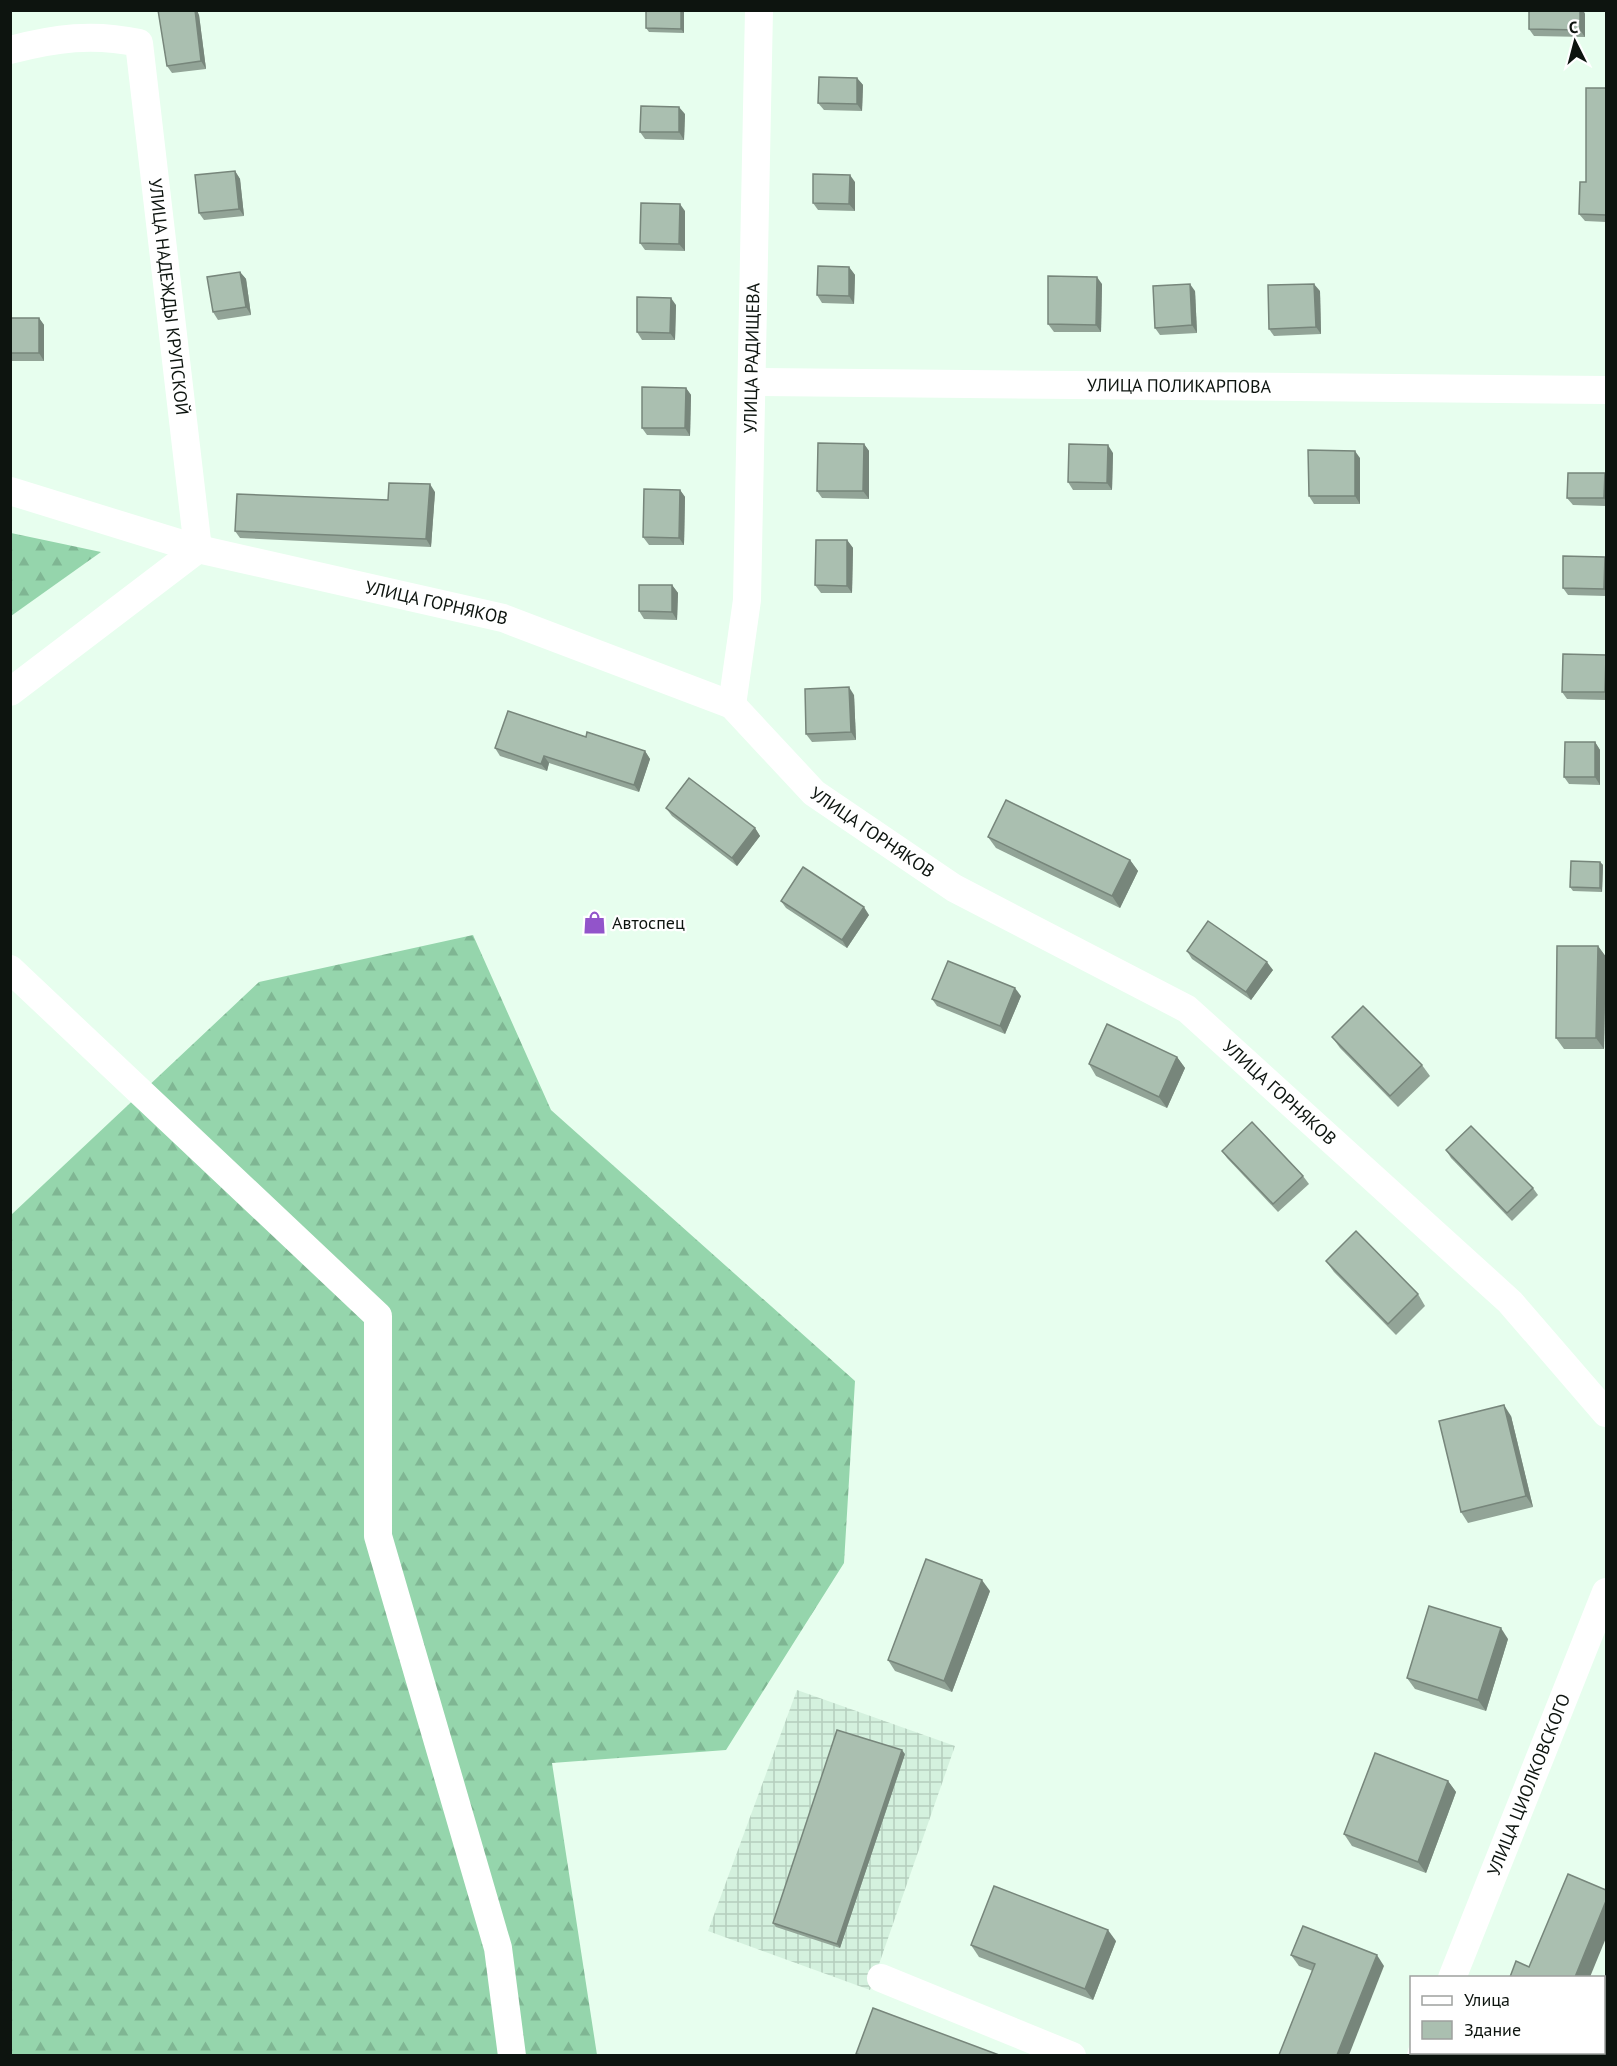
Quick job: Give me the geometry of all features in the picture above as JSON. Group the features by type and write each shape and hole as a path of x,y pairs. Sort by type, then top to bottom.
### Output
{"street":[{"name":"УЛИЦА РАДИЩЕВА","path":"732,705 747,600 759,10"},
{"name":"УЛИЦА НАДЕЖДЫ КРУПСКОЙ","path":"10,50 50,39 108,36 139,43 198,549"},
{"name":"УЛИЦА ПОЛИКАРПОВА","path":"753,382 1606,390"},
{"name":"УЛИЦА ГОРНЯКОВ","path":"10,491 198,549 503,618 732,705 814,793 954,888 1187,1010 1510,1302 1606,1413"},
{"path":"10,692 198,549"},
{"path":"10,969 378,1316 378,1536 498,1948 512,2055"},
{"name":"УЛИЦА ЦИОЛКОВСКОГО","path":"1452,1976 1606,1593"},
{"path":"881,1978 1072,2055"}],"shaded area":[{"path":"797,1690 955,1746 870,1990 708,1931"}],"green space":[{"path":"11,533 101,552 11,616"},
{"path":"473,935 551,1110 855,1381 844,1563 726,1750 552,1763 597,2055 11,2056 11,1215 259,982"}],"building":[{"path":"158,10 195,10 201,61 167,66"},
{"path":"646,10 681,10 681,29 646,28"},
{"path":"1529,10 1580,10 1580,30 1529,29"},
{"path":"819,77 857,78 857,104 818,103"},
{"path":"1586,88 1606,88 1606,215 1579,214 1580,182 1586,182"},
{"path":"641,106 679,107 679,132 640,132"},
{"path":"235,171 239,209 199,213 195,175"},
{"path":"813,174 850,175 849,204 813,203"},
{"path":"641,203 680,204 679,244 640,243"},
{"path":"818,266 849,267 849,296 817,295"},
{"path":"240,272 246,307 213,312 207,277"},
{"path":"1048,276 1097,277 1096,325 1048,324"},
{"path":"1190,284 1192,325 1155,328 1153,286"},
{"path":"1314,284 1316,327 1269,329 1268,285"},
{"path":"637,297 671,298 670,333 637,332"},
{"path":"10,318 39,318 39,353 10,353"},
{"path":"642,387 686,388 685,428 642,428"},
{"path":"818,443 864,444 863,491 817,491"},
{"path":"1069,444 1108,445 1107,483 1068,482"},
{"path":"1308,450 1355,451 1355,496 1309,496"},
{"path":"1568,473 1605,473 1604,498 1567,498"},
{"path":"389,483 430,484 426,539 235,531 237,494 388,500"},
{"path":"644,489 680,490 679,538 643,537"},
{"path":"816,540 847,540 847,586 815,585"},
{"path":"1563,556 1605,557 1604,589 1563,588"},
{"path":"639,585 672,585 672,612 639,611"},
{"path":"1563,654 1606,655 1605,692 1562,692"},
{"path":"849,687 851,732 806,734 805,689"},
{"path":"508,711 586,737 587,732 645,751 634,785 544,756 541,764 495,748"},
{"path":"1565,742 1595,742 1595,777 1564,777"},
{"path":"689,778 755,828 732,858 666,808"},
{"path":"1006,800 1130,860 1112,896 988,837"},
{"path":"1571,861 1600,862 1600,888 1570,887"},
{"path":"803,867 864,907 842,940 781,901"},
{"path":"1208,921 1267,962 1246,992 1187,951"},
{"path":"1557,946 1598,946 1596,1038 1556,1038"},
{"path":"948,961 1015,988 1000,1026 932,999"},
{"path":"1363,1006 1422,1065 1390,1096 1332,1037"},
{"path":"1107,1024 1177,1057 1159,1097 1089,1064"},
{"path":"1252,1122 1303,1176 1273,1204 1222,1151"},
{"path":"1471,1126 1533,1188 1507,1213 1446,1150"},
{"path":"1356,1231 1418,1294 1388,1324 1326,1261"},
{"path":"1504,1405 1526,1496 1461,1512 1439,1421"},
{"path":"926,1559 982,1580 944,1681 888,1660"},
{"path":"1429,1606 1501,1628 1478,1700 1407,1678"},
{"path":"837,1730 902,1750 837,1944 773,1923"},
{"path":"1375,1753 1448,1781 1418,1862 1344,1834"},
{"path":"1568,1874 1606,1890 1606,1901 1575,1976 1510,1976 1516,1961 1529,1967"},
{"path":"994,1886 1108,1930 1085,1989 971,1945"},
{"path":"1303,1926 1377,1955 1337,2055 1279,2055 1315,1964 1291,1955"},
{"path":"873,2008 999,2055 856,2054"},
{"path":"1481,2054 1547,2054 1547,2055"}],"place":[{"name":"Автоспец","path":"594,923"}]}
